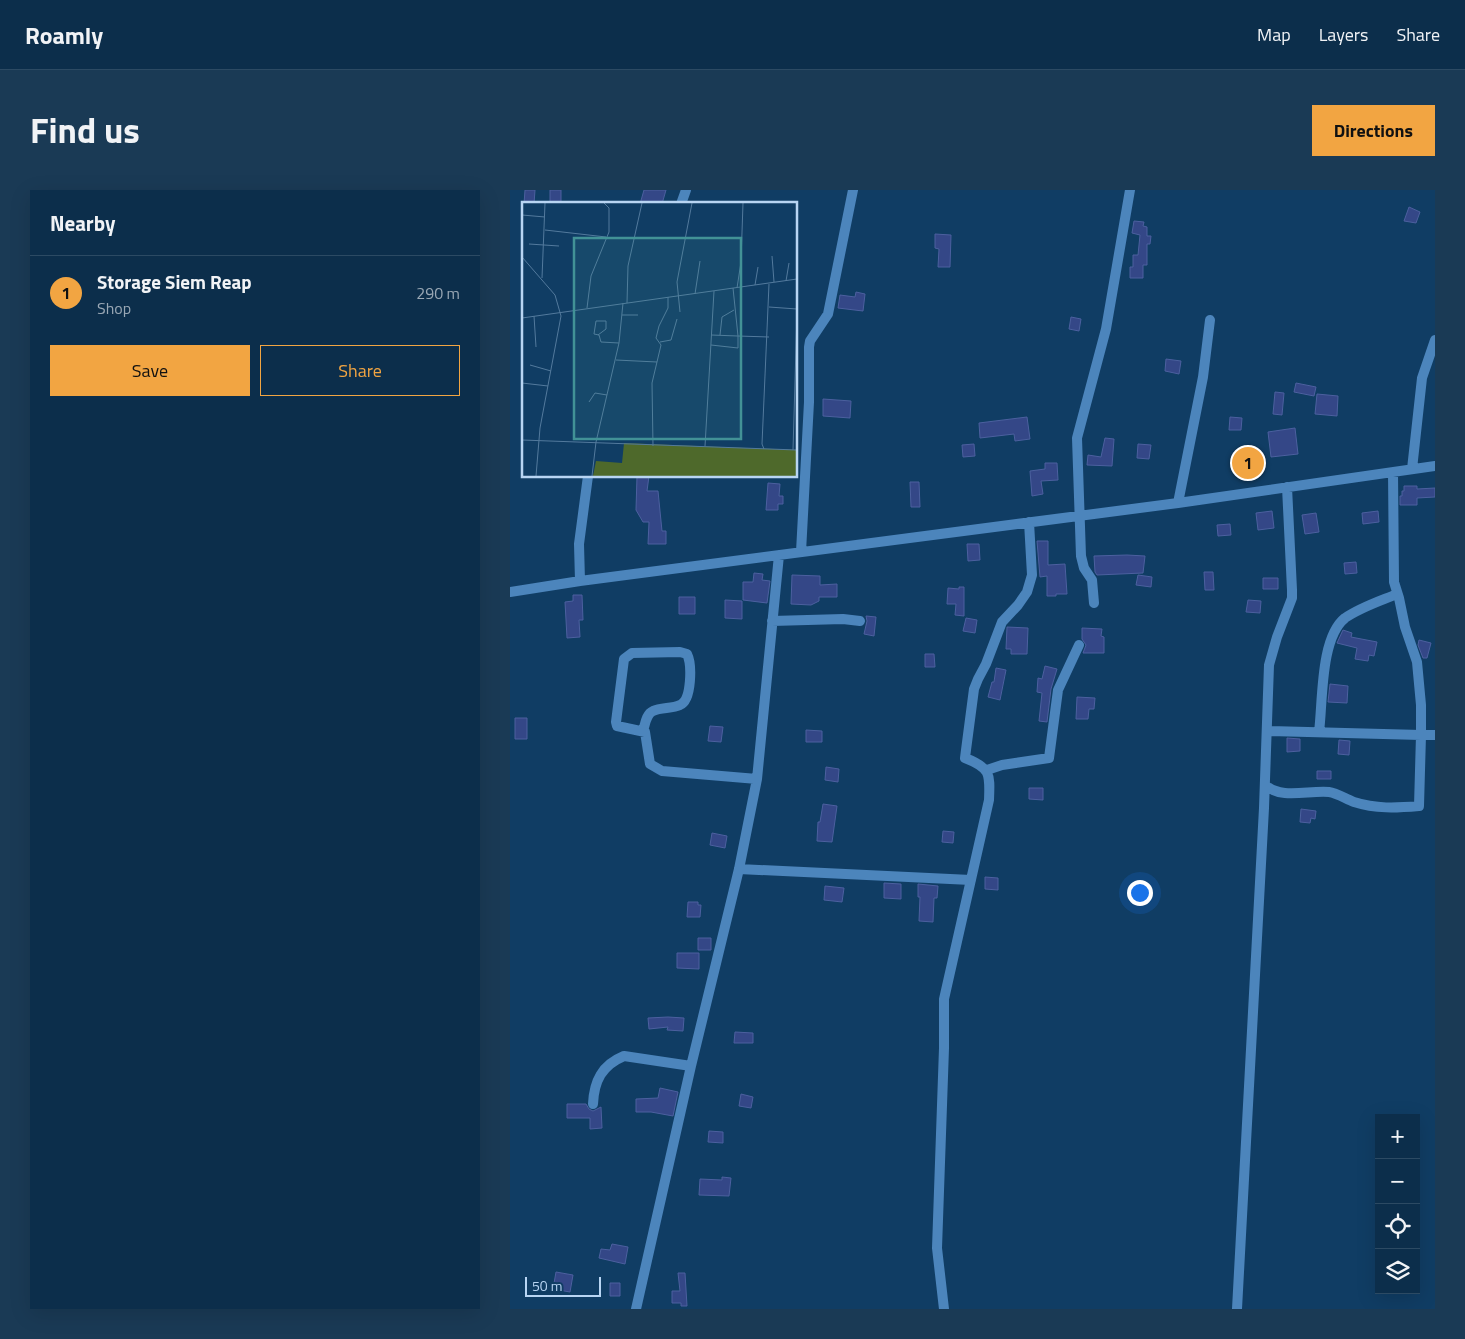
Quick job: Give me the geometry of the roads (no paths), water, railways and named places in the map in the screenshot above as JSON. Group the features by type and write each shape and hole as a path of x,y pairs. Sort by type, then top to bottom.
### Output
{"street":[{"path":"682,202 686,190"},
{"path":"801,552 809,402 809,347 810,341 828,314 853,190"},
{"path":"1094,603 1092,580 1082,562 1077,452 1078,430 1106,329 1130,190"},
{"path":"1178,503 1202,386 1210,320"},
{"path":"1412,469 1422,378 1435,340"},
{"path":"510,592 580,581 1178,503 1435,466"},
{"path":"1265,785 1276,792 1332,793 1355,802 1380,808 1419,806 1421,705 1417,662 1404,627 1394,582 1393,472"},
{"path":"580,581 579,544 588,478"},
{"path":"1237,1309 1265,785 1269,665 1277,637 1292,598 1287,487"},
{"path":"944,1309 937,1248 944,1000 989,800 990,786 987,770 983,766 965,758 974,689 1002,622 1018,605 1030,583 1032,575 1029,522"},
{"path":"636,1309 691,1066 739,869 757,779 779,555"},
{"path":"1319,732 1324,667 1333,633 1344,619 1361,608 1397,594"},
{"path":"772,621 843,619 860,621"},
{"path":"987,770 1002,765 1049,758 1058,690 1079,645"},
{"path":"643,731 648,716 653,710 681,705 686,700 690,660 687,654 680,652 632,653 624,658 616,725 618,727 643,731 646,734 650,764 662,771 757,779"},
{"path":"1267,731 1435,735"},
{"path":"739,869 971,880"},
{"path":"593,1104 595,1084 598,1076 608,1066 624,1056 691,1066"}],"place":[{"name":"Storage Siem Reap","path":"1248,463"}]}
